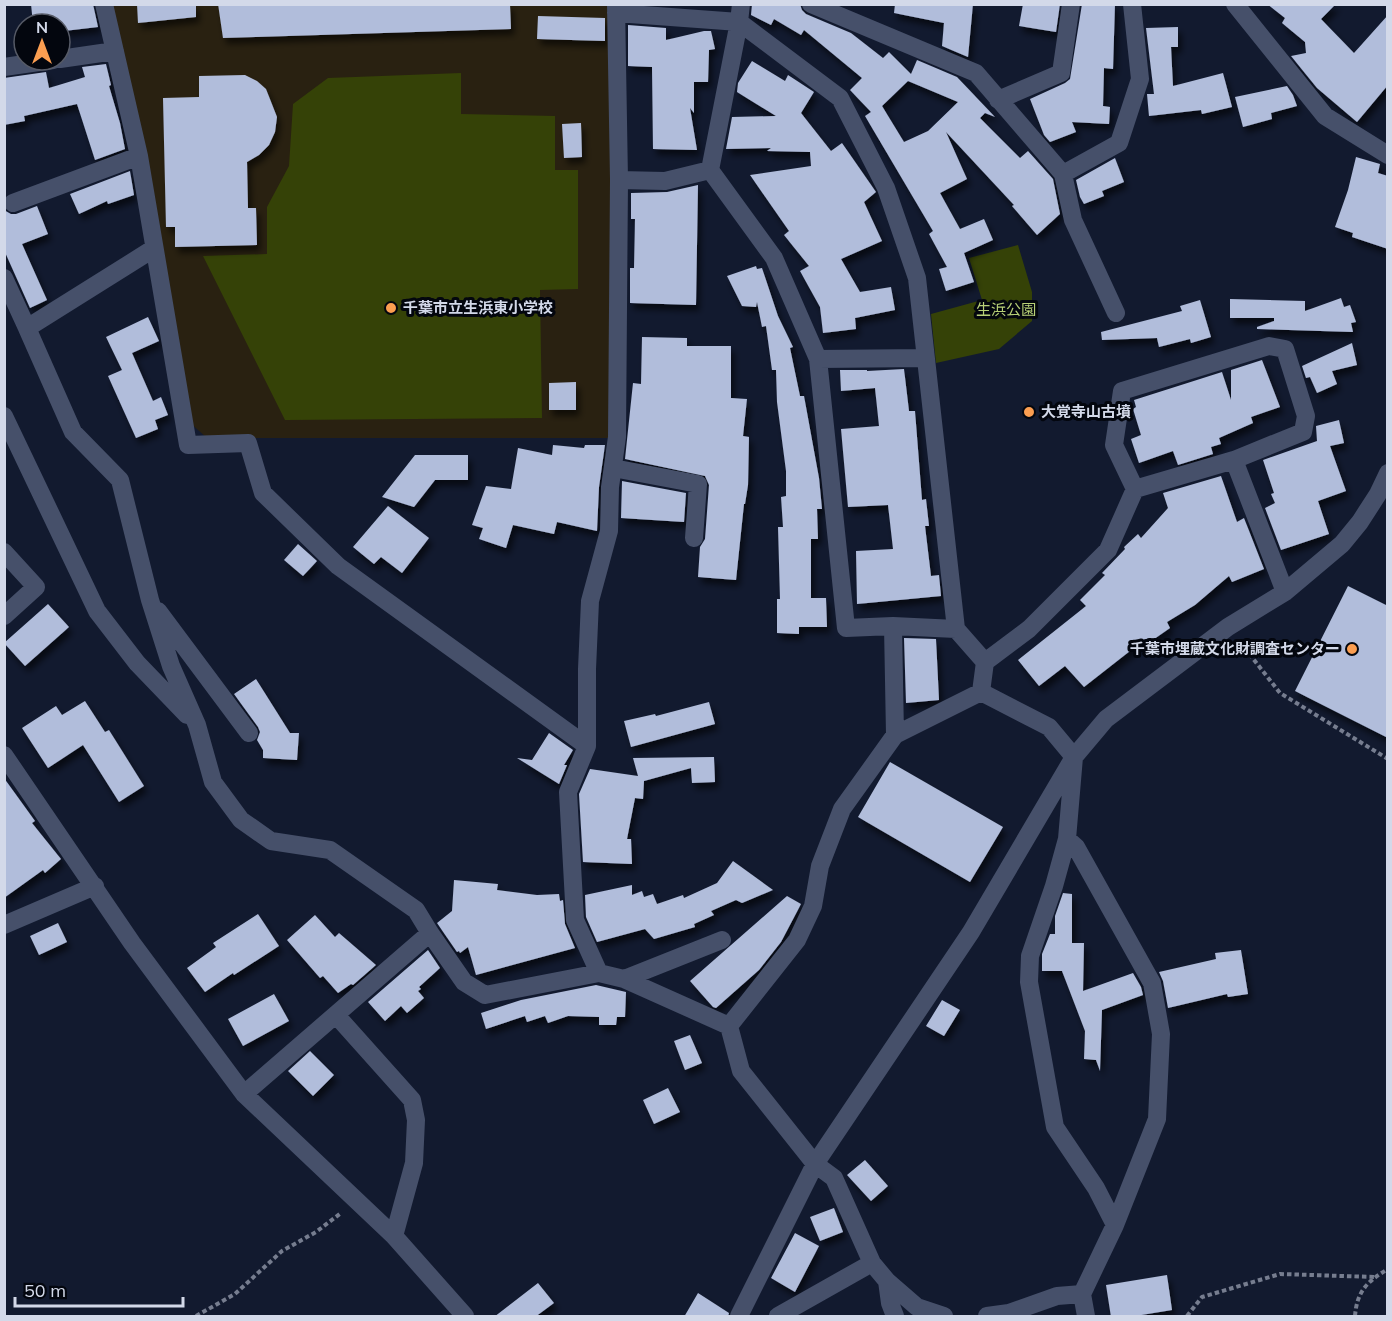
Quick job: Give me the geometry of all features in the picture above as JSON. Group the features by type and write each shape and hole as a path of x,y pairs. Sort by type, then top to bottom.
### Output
{"street":[{"path":"104,4 139,156 188,445 248,443 263,493 338,566 587,746"},
{"path":"811,4 976,74 1063,174 1074,220 1116,313"},
{"path":"998,100 1061,74 1071,4"},
{"path":"1063,174 1119,143 1140,79 1132,4"},
{"path":"1235,4 1325,116 1388,155"},
{"path":"599,973 575,920 568,792 587,746 590,601 609,531 617,437 620,180 616,8 740,13 840,98 886,188 917,278 957,629 985,662"},
{"path":"740,13 710,170 774,258 818,359 846,628 893,626 957,629"},
{"path":"72,57 115,51"},
{"path":"13,202 139,156"},
{"path":"620,180 665,181 710,170"},
{"path":"27,328 153,249"},
{"path":"4,278 73,432 120,480 150,600 171,666 197,725 213,782 241,820 271,842 330,850 416,910 464,982 484,995 599,973 624,979 729,1026"},
{"path":"981,692 985,662 1029,629 1108,550 1135,489 1114,445 1122,391 1269,346 1285,350 1306,416 1303,432 1234,460 1135,489"},
{"path":"818,359 925,358"},
{"path":"4,416 97,611 137,663 197,725"},
{"path":"1234,460 1285,592"},
{"path":"613,468 698,484 694,538"},
{"path":"739,1317 814,1164 971,932 1074,757 1106,719 1228,627 1285,592 1342,544 1360,522 1388,473"},
{"path":"4,552 36,587 4,616"},
{"path":"150,600 249,732"},
{"path":"893,626 895,735"},
{"path":"729,1026 797,940 813,906 820,866 842,809 895,735 981,692"},
{"path":"981,692 1049,727 1074,757 1067,839 1030,956 1029,982 1055,1127 1096,1188 1115,1225"},
{"path":"4,755 132,943 244,1094 394,1236 465,1317"},
{"path":"1067,839 1076,847 1152,983 1161,1034 1157,1119 1115,1225 1082,1294 1086,1317"},
{"path":"4,925 95,886"},
{"path":"244,1094 430,933"},
{"path":"624,979 722,940"},
{"path":"336,1015 412,1100 416,1120 414,1163 394,1236"},
{"path":"729,1026 741,1071 814,1164 834,1178 872,1263 887,1281 917,1307 944,1317"},
{"path":"778,1317 872,1263"},
{"path":"887,1281 890,1303 895,1317"},
{"path":"987,1317 1009,1313 1057,1296 1082,1294"}],"path":[{"path":"1228,627 1280,693 1388,759"},
{"path":"195,1317 235,1294 282,1251 316,1232 357,1201"},
{"path":"1355,1317 1357,1298 1374,1277 1388,1269"},
{"path":"1187,1317 1202,1297 1280,1274 1374,1277"}],"shaded area":[{"name":"千葉市立生浜東小学校","path":"109,5 612,5 611,438 207,438 189,422"}],"green space":[{"path":"461,73 461,114 555,116 555,170 578,170 578,289 540,290 542,418 285,420 203,256 267,254 267,207 289,166 293,104 328,78"},
{"name":"生浜公園","path":"1018,245 1032,292 1032,321 999,349 936,363 931,314 982,300 969,258"}],"building":[{"path":"31,4 93,4 98,27 72,30 72,12 32,12"},
{"path":"137,4 196,4 196,17 138,23"},
{"path":"218,4 510,4 511,29 223,38"},
{"path":"752,4 800,4 806,14 851,33 883,58 889,52 911,74 917,60 957,77 995,117 985,113 980,118 1020,158 1028,151 1053,179 1060,214 1037,235 1012,206 1014,205 946,132 967,179 940,193 960,229 984,219 993,240 964,253 974,282 946,291 939,269 947,267 929,234 933,231 865,116 871,112 850,90 862,78 804,30 801,35 774,19 771,25 751,15","holes":["908,81 958,102 928,131 904,142 882,106"]},
{"path":"895,4 973,4 968,57 942,46 944,23 894,13"},
{"path":"1023,4 1060,4 1056,32 1019,26"},
{"path":"1082,4 1115,4 1113,69 1104,68 1103,106 1110,107 1109,124 1072,122 1076,132 1050,142 1044,135 1030,99 1070,79"},
{"path":"1267,4 1336,4 1321,19 1354,53 1388,15 1388,85 1357,122 1317,88 1291,56 1306,53 1305,42 1282,23 1285,18"},
{"path":"538,16 605,18 605,41 537,39"},
{"path":"628,25 666,28 666,40 711,31 715,49 709,50 708,82 694,82 694,113 690,108 697,150 653,149 652,67 628,66"},
{"path":"1178,27 1178,47 1171,47 1173,86 1223,73 1232,107 1202,114 1201,110 1149,116 1147,94 1154,94 1146,28"},
{"path":"752,61 785,81 788,75 814,92 801,113 831,151 842,143 876,192 864,202 882,241 841,259 860,292 891,287 895,310 855,318 856,329 823,333 820,307 800,271 809,266 784,235 789,231 750,175 811,166 810,152 767,151 771,148 726,149 732,117 776,116 737,92 738,83"},
{"path":"106,64 111,85 109,86 125,149 95,160 77,104 24,116 25,121 4,125 4,78 46,72 49,88 85,77 82,67"},
{"path":"245,75 266,89 277,117 275,132 269,145 247,162 248,208 256,208 257,245 175,247 175,227 166,227 163,98 199,97 199,76"},
{"path":"1287,86 1297,106 1271,113 1272,119 1243,127 1235,97"},
{"path":"581,123 582,157 564,158 562,124"},
{"path":"1356,157 1380,164 1378,173 1388,176 1388,249 1352,237 1353,233 1335,227 1348,190"},
{"path":"1115,158 1124,182 1102,191 1104,196 1084,204 1076,180"},
{"path":"130,171 134,195 108,204 107,201 79,214 70,194"},
{"path":"698,185 696,305 630,303 630,268 634,268 635,219 631,219 631,193 667,192"},
{"path":"37,206 48,234 22,244 47,300 30,308 4,250 4,210 16,214"},
{"path":"756,266 757,269 762,268 778,316 793,347 790,348 800,396 804,396 819,478 822,509 817,509 818,539 811,539 811,598 826,598 827,627 799,627 799,634 777,633 777,599 780,599 778,527 783,527 781,497 786,496 786,471 777,402 776,370 772,370 766,326 762,327 757,302 756,307 742,306 727,276"},
{"path":"1341,298 1344,307 1350,305 1356,322 1351,323 1353,332 1257,329 1257,327 1274,321 1274,318 1230,318 1230,299 1305,301 1305,311"},
{"path":"1200,300 1211,337 1191,343 1190,339 1159,347 1157,338 1102,340 1101,332 1182,311 1180,306"},
{"path":"148,317 159,341 132,353 153,401 161,397 168,415 155,420 158,429 136,438 108,376 122,370 106,337"},
{"path":"642,337 687,338 687,346 731,346 731,398 747,399 743,436 749,437 748,485 736,580 698,577 700,547 705,539 709,485 705,476 625,459 633,383 641,384"},
{"path":"1352,343 1357,365 1332,371 1337,384 1317,393 1310,377 1306,378 1302,366"},
{"path":"1262,360 1280,407 1251,417 1253,423 1219,438 1221,444 1211,447 1213,454 1178,465 1173,451 1139,463 1131,439 1141,435 1133,409 1136,407 1134,400 1222,372 1231,400 1231,370"},
{"path":"904,369 909,411 915,411 922,500 926,499 929,526 925,526 931,576 939,575 941,596 857,604 856,551 893,549 888,505 848,507 841,429 879,426 875,388 841,391 840,370"},
{"path":"576,382 576,410 549,410 549,383"},
{"path":"1339,420 1344,443 1330,446 1346,491 1318,501 1329,534 1281,550 1265,508 1275,503 1263,460 1317,441 1316,426"},
{"path":"553,445 584,448 585,445 605,445 599,487 597,531 557,522 554,534 513,525 506,548 479,539 483,528 472,525 486,486 511,489 518,448 552,455"},
{"path":"415,455 468,455 468,480 435,480 414,507 382,497"},
{"path":"1221,476 1237,522 1244,518 1264,569 1232,582 1229,576 1195,605 1167,622 1170,628 1147,644 1144,640 1084,687 1065,666 1039,686 1018,660 1086,606 1080,600 1105,575 1102,573 1125,549 1124,547 1138,534 1141,538 1168,508 1163,493"},
{"path":"622,481 686,493 684,522 621,518"},
{"path":"388,506 429,538 402,573 381,557 374,564 353,547"},
{"path":"298,544 317,561 303,576 284,560"},
{"name":"千葉市埋蔵文化財調査センター","path":"1348,586 1388,606 1388,738 1295,691"},
{"path":"48,604 69,627 25,666 4,643"},
{"path":"904,638 936,639 939,700 906,703"},
{"path":"256,679 290,733 299,733 297,760 263,758 263,750 257,740 260,732 258,727 234,694"},
{"path":"85,701 105,732 109,730 144,786 119,802 83,745 48,768 22,728 56,706 62,715"},
{"path":"709,702 715,724 631,747 624,721 655,714 656,716"},
{"path":"549,733 573,750 564,765 567,765 559,784 517,758 532,760"},
{"path":"714,757 715,782 692,783 691,768 644,781 643,799 635,798 627,839 631,839 632,864 583,862 579,794 590,769 638,776 633,758"},
{"path":"890,762 1003,827 970,882 858,817"},
{"path":"4,778 35,821 32,823 61,859 45,873 43,870 4,898"},
{"path":"733,861 773,890 742,903 736,900 711,911 714,915 694,924 695,927 654,939 645,929 597,942 586,917 585,895 632,885 632,895 642,891 644,897 653,894 657,904 683,895 684,898 717,883"},
{"path":"454,880 498,884 497,890 537,895 559,894 560,901 563,900 565,924 575,948 476,975 468,947 460,953 457,952 437,923 452,911"},
{"path":"1063,893 1072,894 1072,943 1084,943 1083,991 1133,973 1143,995 1102,1010 1100,1071 1096,1060 1084,1059 1085,1031 1062,971 1042,971 1042,954 1050,934 1055,934 1055,916"},
{"path":"787,896 801,904 781,942 759,970 716,1008 713,1007 690,981"},
{"path":"258,914 279,946 205,992 187,968 216,947 213,943"},
{"path":"315,915 335,937 339,933 376,965 353,985 351,984 338,993 323,976 320,978 287,940"},
{"path":"58,923 67,942 39,955 30,936"},
{"path":"428,950 440,968 419,987 421,989 418,991 424,998 407,1013 401,1006 385,1021 368,1002"},
{"path":"1241,950 1248,994 1228,997 1227,994 1168,1008 1159,972 1216,959 1215,953"},
{"path":"596,985 626,992 625,1017 617,1017 616,1025 599,1025 599,1017 568,1016 548,1023 545,1016 527,1022 525,1016 486,1029 481,1013 521,1000"},
{"path":"274,994 289,1021 243,1046 228,1019"},
{"path":"942,1000 960,1010 944,1036 926,1026"},
{"path":"690,1035 702,1063 685,1070 674,1041"},
{"path":"310,1051 334,1075 313,1096 288,1071"},
{"path":"668,1088 680,1112 654,1124 643,1100"},
{"path":"865,1160 888,1186 871,1201 847,1175"},
{"path":"834,1208 843,1232 820,1241 810,1217"},
{"path":"795,1233 819,1246 795,1292 771,1278"},
{"path":"1167,1275 1172,1310 1129,1317 1111,1317 1106,1285"},
{"path":"538,1283 554,1303 535,1317 494,1317"},
{"path":"698,1293 729,1313 728,1317 684,1317"}],"place":[{"name":"千葉市立生浜東小学校","path":"391,308"},
{"name":"大覚寺山古墳","path":"1029,412"},
{"name":"千葉市埋蔵文化財調査センター","path":"1352,649"}]}
